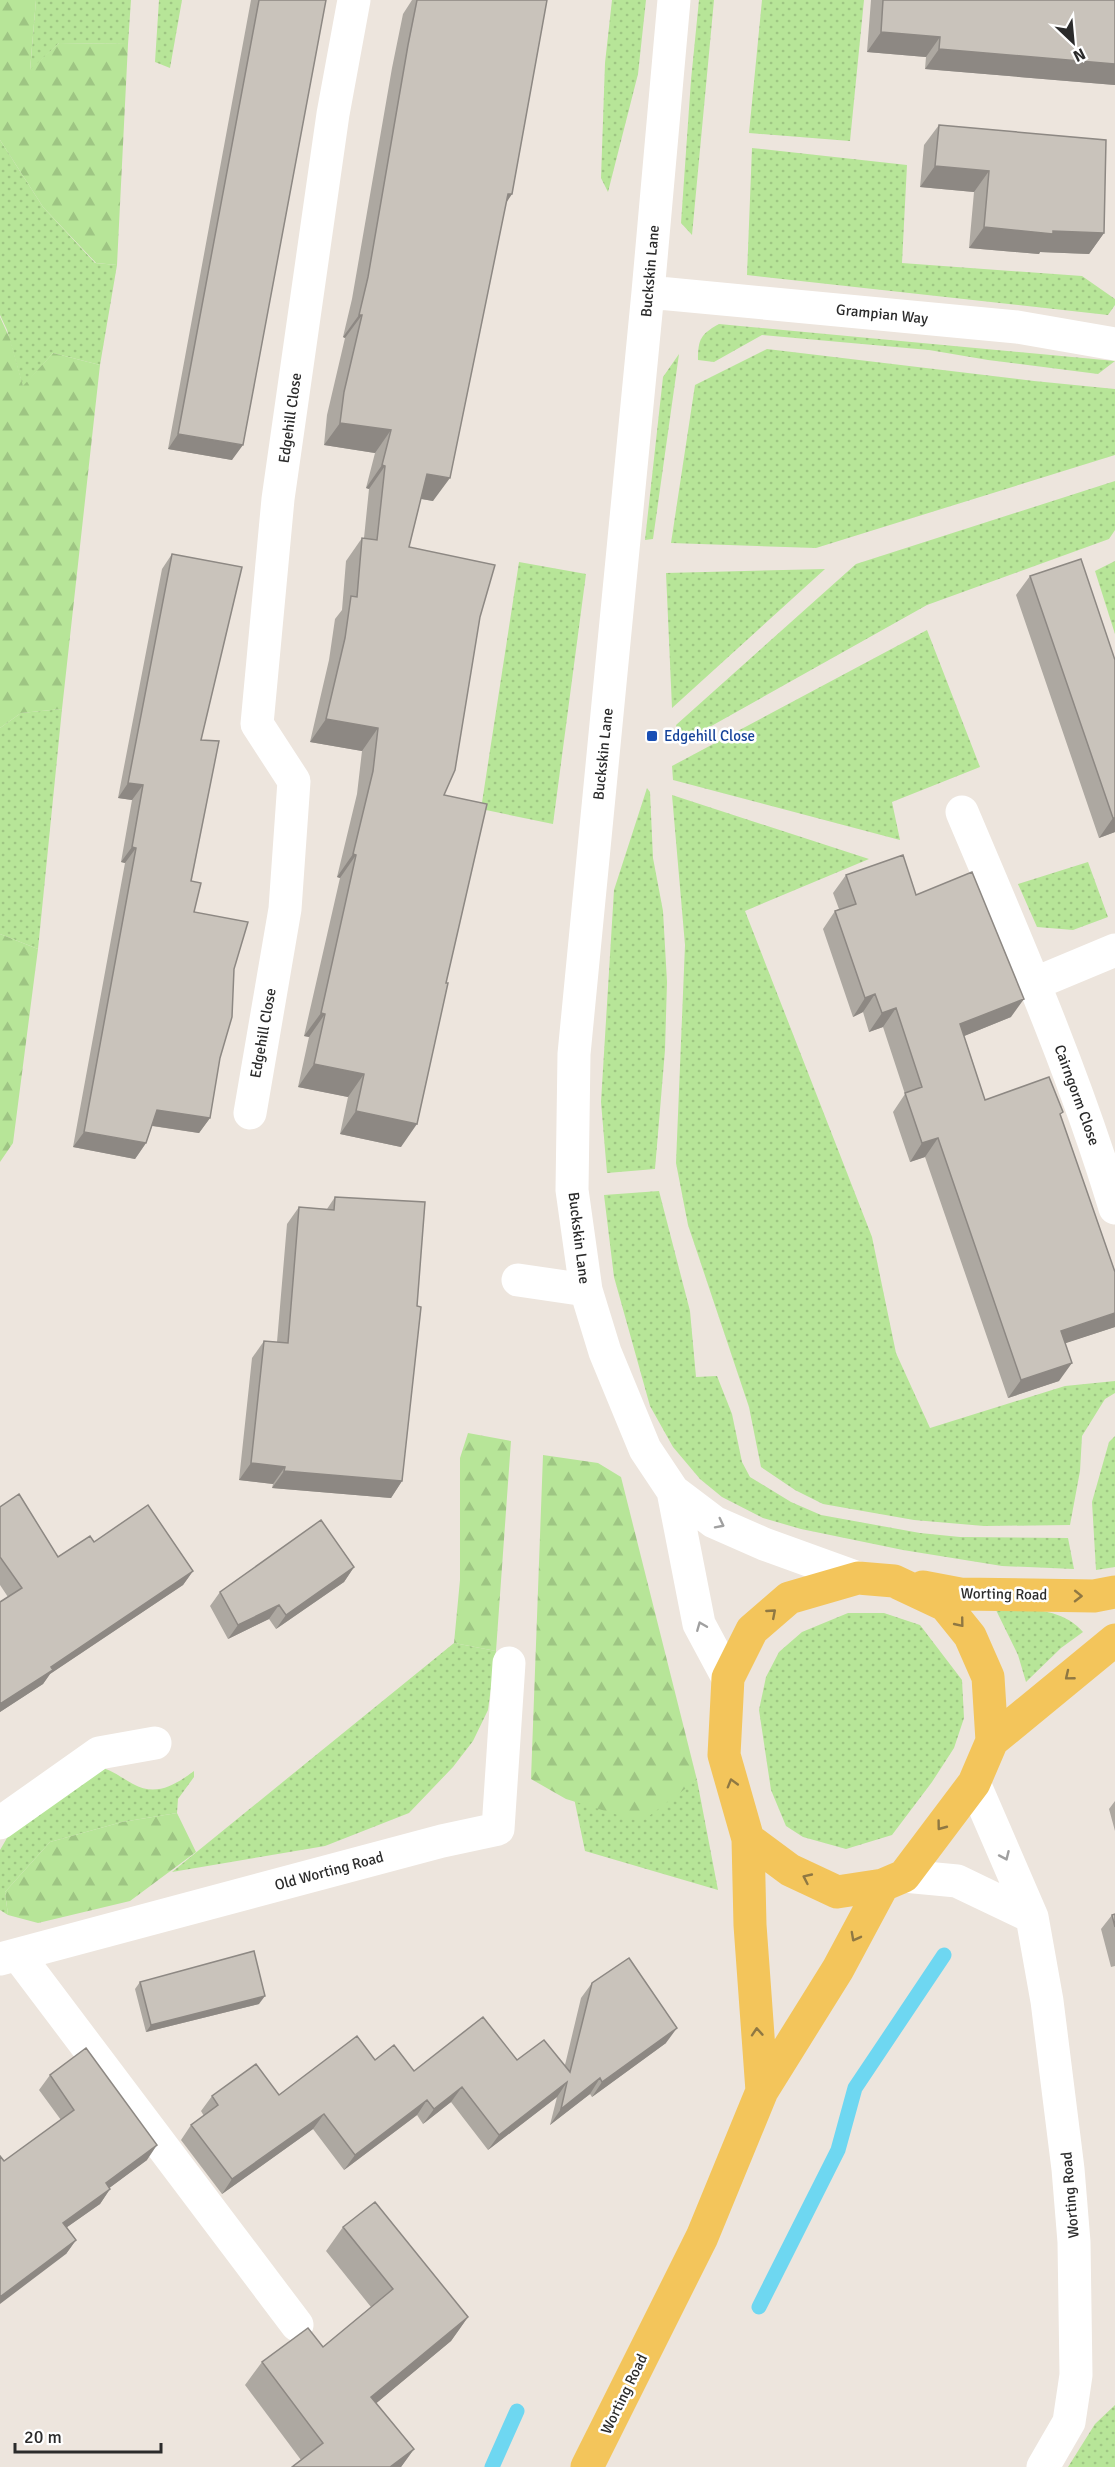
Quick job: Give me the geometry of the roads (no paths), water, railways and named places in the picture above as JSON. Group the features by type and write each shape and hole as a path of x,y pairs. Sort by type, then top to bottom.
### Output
{"main road":[{"path":"728,1678 752,1630 789,1598 858,1578 894,1581 945,1605 970,1636 988,1677 992,1740"},
{"name":"Worting Road","path":"894,1581 960,1594 1094,1596 1115,1593"},
{"path":"992,1740 1115,1640"},
{"name":"Worting Road","path":"728,1678 724,1755 748,1839 750,1925 762,2091"},
{"name":"Worting Road","path":"587,2467 702,2237 762,2091 894,1880 974,1783 992,1740"},
{"path":"748,1839 789,1870 837,1892 894,1880"}],"street":[{"name":"Edgehill Close","path":"250,1113 285,909 294,781 257,724 278,499 329,137 354,0"},
{"name":"Buckskin Lane","path":"674,0 574,1054 573,1190 586,1290 605,1352 645,1449 672,1491 714,1522 764,1544 858,1578"},
{"name":"Grampian Way","path":"648,292 1017,327 1115,344"},
{"name":"Cairngorm Close","path":"962,812 1036,984 1098,1151 1115,1208"},
{"path":"1036,984 1115,950"},
{"path":"518,1280 586,1290"},
{"name":"Buckskin Lane","path":"672,1491 699,1624 728,1678"},
{"name":"Old Worting Road","path":"9,1957 430,1844 498,1828 509,1663"},
{"path":"0,1823 99,1753 155,1743"},
{"name":"Worting Road","path":"974,1783 1032,1917 1047,2001 1068,2169 1074,2242 1076,2375 1069,2422 1043,2467"},
{"path":"894,1880 957,1881 1032,1917"},
{"path":"9,1957 297,2325"}],"waterway":[{"path":"759,2307 838,2150 855,2088 944,1955"},
{"path":"492,2467 517,2411"}],"place":[{"name":"Edgehill Close","path":"652,736"}]}
